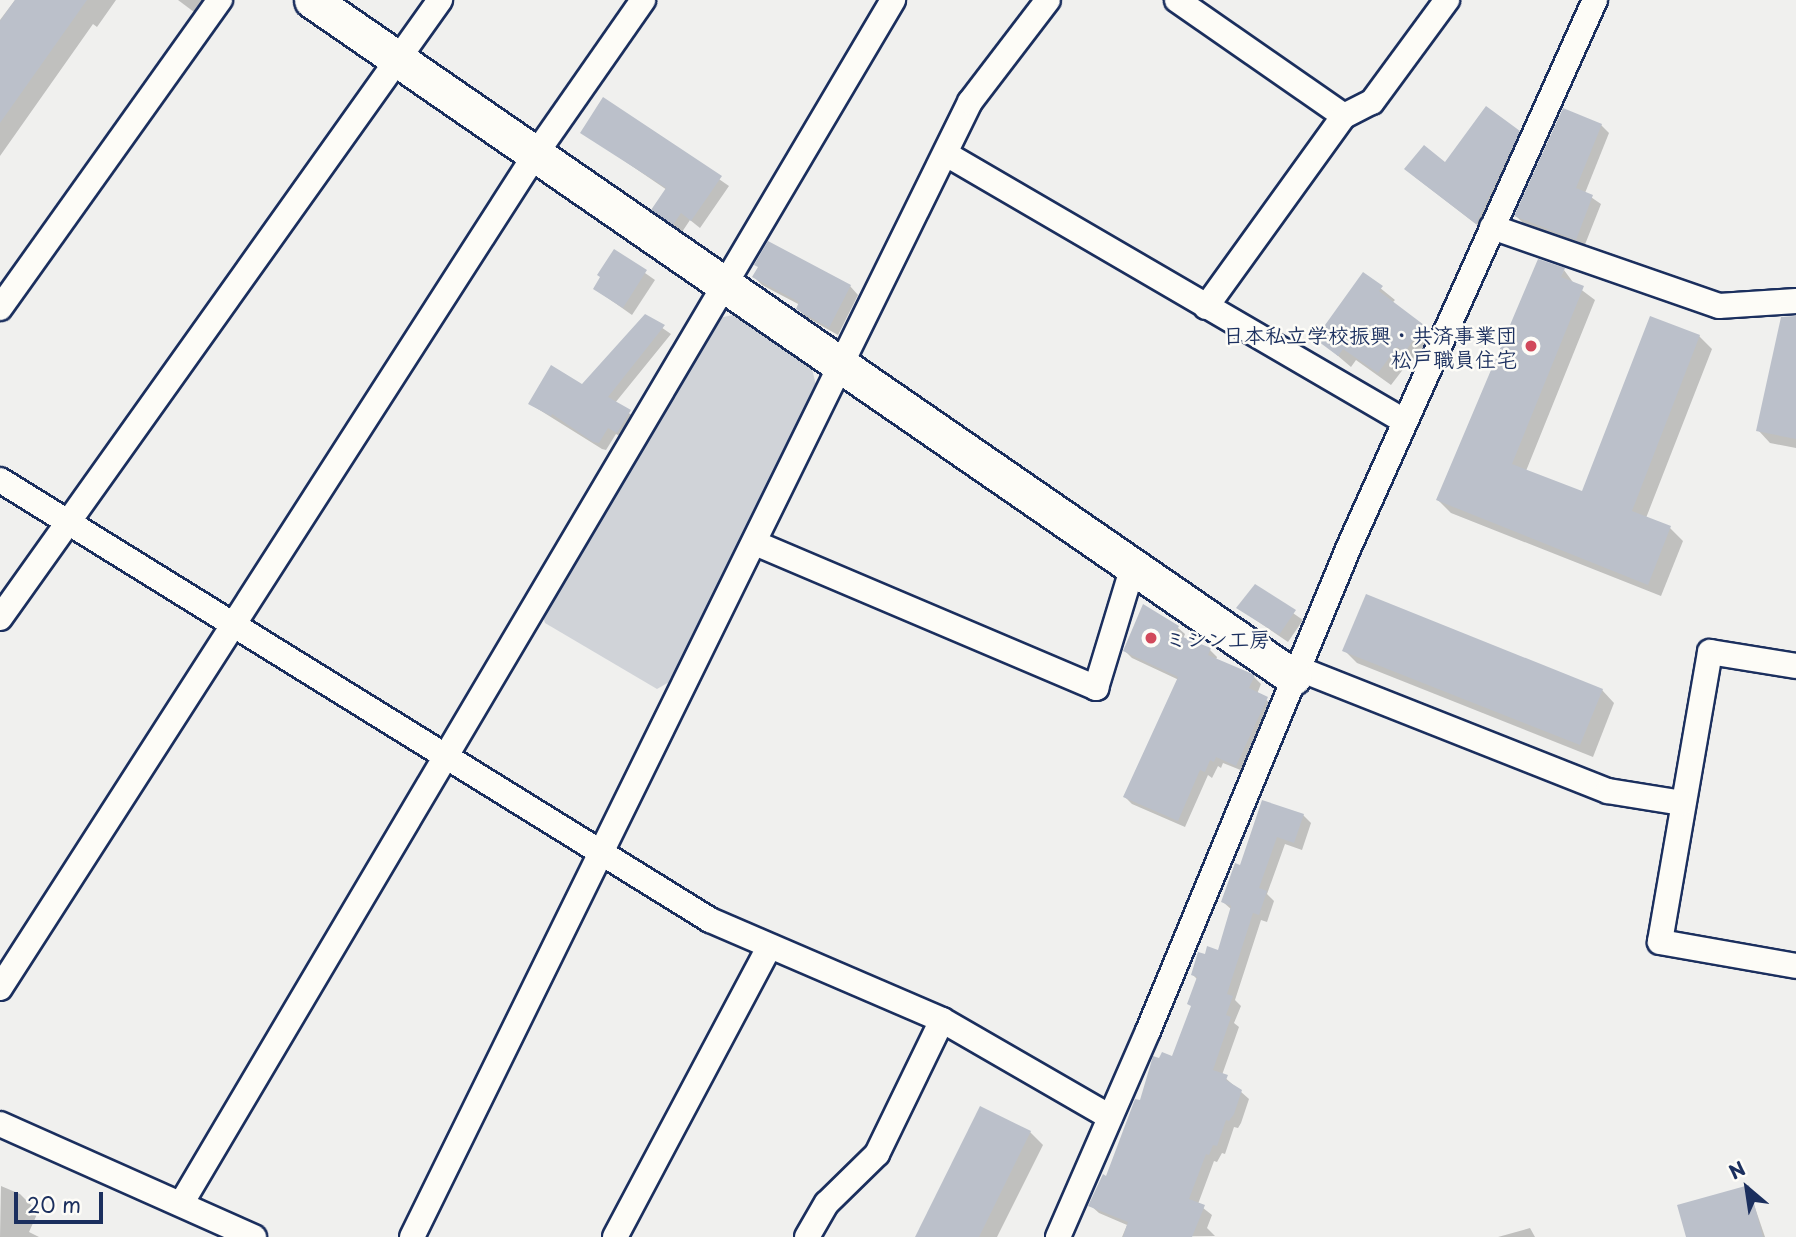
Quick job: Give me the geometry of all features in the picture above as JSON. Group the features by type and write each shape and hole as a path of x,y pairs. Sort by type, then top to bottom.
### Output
{"street":[{"path":"0,308 220,0"},
{"path":"312,0 1133,566 1295,673 1608,791 1682,803"},
{"path":"0,618 440,0"},
{"path":"0,988 535,155 643,0"},
{"path":"181,1204 893,0"},
{"path":"412,1237 970,102 1048,0"},
{"path":"1177,0 1344,116"},
{"path":"1206,307 1344,116 1372,102 1447,0"},
{"path":"1058,1237 1404,421 1595,0"},
{"path":"946,154 1404,421"},
{"path":"1492,227 1719,306 1796,301"},
{"path":"0,480 710,919 769,947 942,1020 1110,1117"},
{"path":"755,543 1096,688 1133,566"},
{"path":"1796,666 1710,652 1660,942 1796,966"},
{"path":"615,1237 769,947"},
{"path":"807,1237 827,1203 877,1154 942,1020"},
{"path":"0,1124 254,1237"}],"shaded area":[{"path":"737,314 812,368 816,386 671,681 657,689 545,623 542,614 715,319"}],"building":[{"path":"15,0 87,0 0,123 0,21"},
{"path":"603,97 722,176 691,221 681,213 673,225 651,210 666,188 580,133"},
{"path":"1486,106 1520,131 1476,224 1404,169 1424,145 1445,162"},
{"path":"1563,108 1602,124 1576,188 1593,195 1576,240 1514,216"},
{"path":"768,241 851,285 829,328 796,309 799,302 752,277 758,267 754,265"},
{"path":"614,249 647,270 623,308 593,289 600,277 597,275"},
{"path":"1538,259 1565,268 1561,277 1584,286 1512,464 1582,491 1650,316 1700,335 1632,511 1671,526 1648,585 1436,500"},
{"path":"1363,272 1383,286 1379,291 1424,325 1405,352 1397,347 1378,373 1343,349 1338,356 1315,339"},
{"path":"645,314 665,325 608,397 631,410 617,433 608,428 599,443 593,442 552,414 551,416 528,404 551,365 582,384"},
{"path":"1796,316 1796,439 1756,431 1781,317"},
{"path":"1255,584 1296,610 1279,635 1236,608"},
{"path":"1366,594 1603,689 1580,745 1342,651"},
{"path":"1143,604 1179,626 1175,634 1211,648 1208,655 1255,675 1249,688 1268,697 1236,766 1216,757 1214,762 1210,760 1205,772 1200,770 1178,821 1123,797 1178,677 1123,651"},
{"path":"1262,800 1304,814 1294,843 1277,837 1259,888 1267,891 1259,915 1253,913 1227,994 1233,996 1226,1015 1231,1017 1213,1070 1228,1075 1226,1080 1242,1090 1234,1114 1229,1121 1226,1120 1217,1146 1213,1145 1209,1155 1206,1154 1189,1199 1205,1205 1192,1237 1123,1237 1128,1222 1088,1206 1103,1174 1106,1176 1135,1099 1140,1100 1153,1056 1159,1058 1162,1052 1172,1056 1191,1006 1187,1004 1197,977 1191,975 1198,952 1205,954 1207,946 1218,950 1231,906 1221,902 1235,863 1240,865"},
{"path":"980,1106 1031,1131 979,1237 915,1237"},
{"path":"1749,1185 1763,1237 1686,1237 1677,1205"}],"place":[{"name":"日本私立学校振興・共済事業団 松戸職員住宅","path":"1531,346"},
{"name":"ミシン工房","path":"1151,638"}]}
